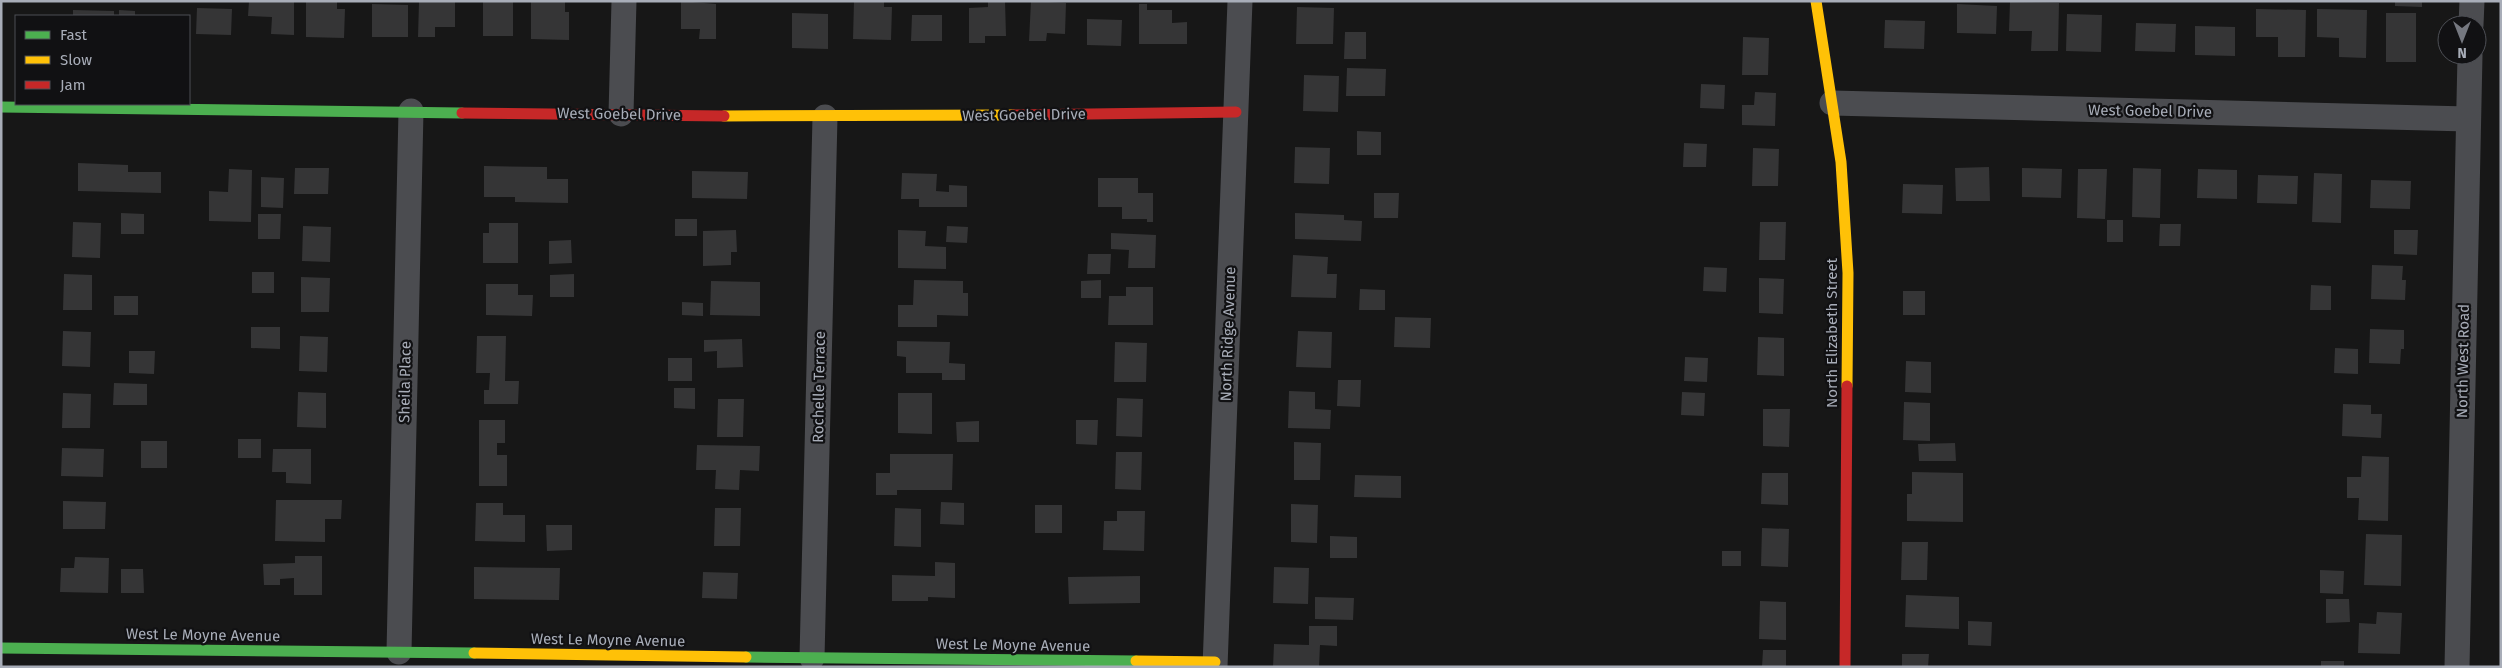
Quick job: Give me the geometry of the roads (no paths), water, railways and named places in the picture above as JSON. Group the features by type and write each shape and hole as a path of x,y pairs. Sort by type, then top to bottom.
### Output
{"street":[{"path":"621,114 624,1"},
{"name":"North Ridge Avenue","path":"1215,664 1240,1"},
{"name":"North Elizabeth Street","path":"1816,1 1841,162 1848,273 1845,667"},
{"path":"2471,15 2472,1"},
{"name":"North West Road","path":"2457,667 2470,65"},
{"name":"West Goebel Drive","path":"1832,102 2468,118"},
{"name":"West Goebel Drive","path":"1,107 825,117 1236,112"},
{"name":"Sheila Place","path":"399,652 411,111"},
{"name":"Rochelle Terrace","path":"812,658 825,117"},
{"name":"West Le Moyne Avenue","path":"1,648 1215,664"}]}
